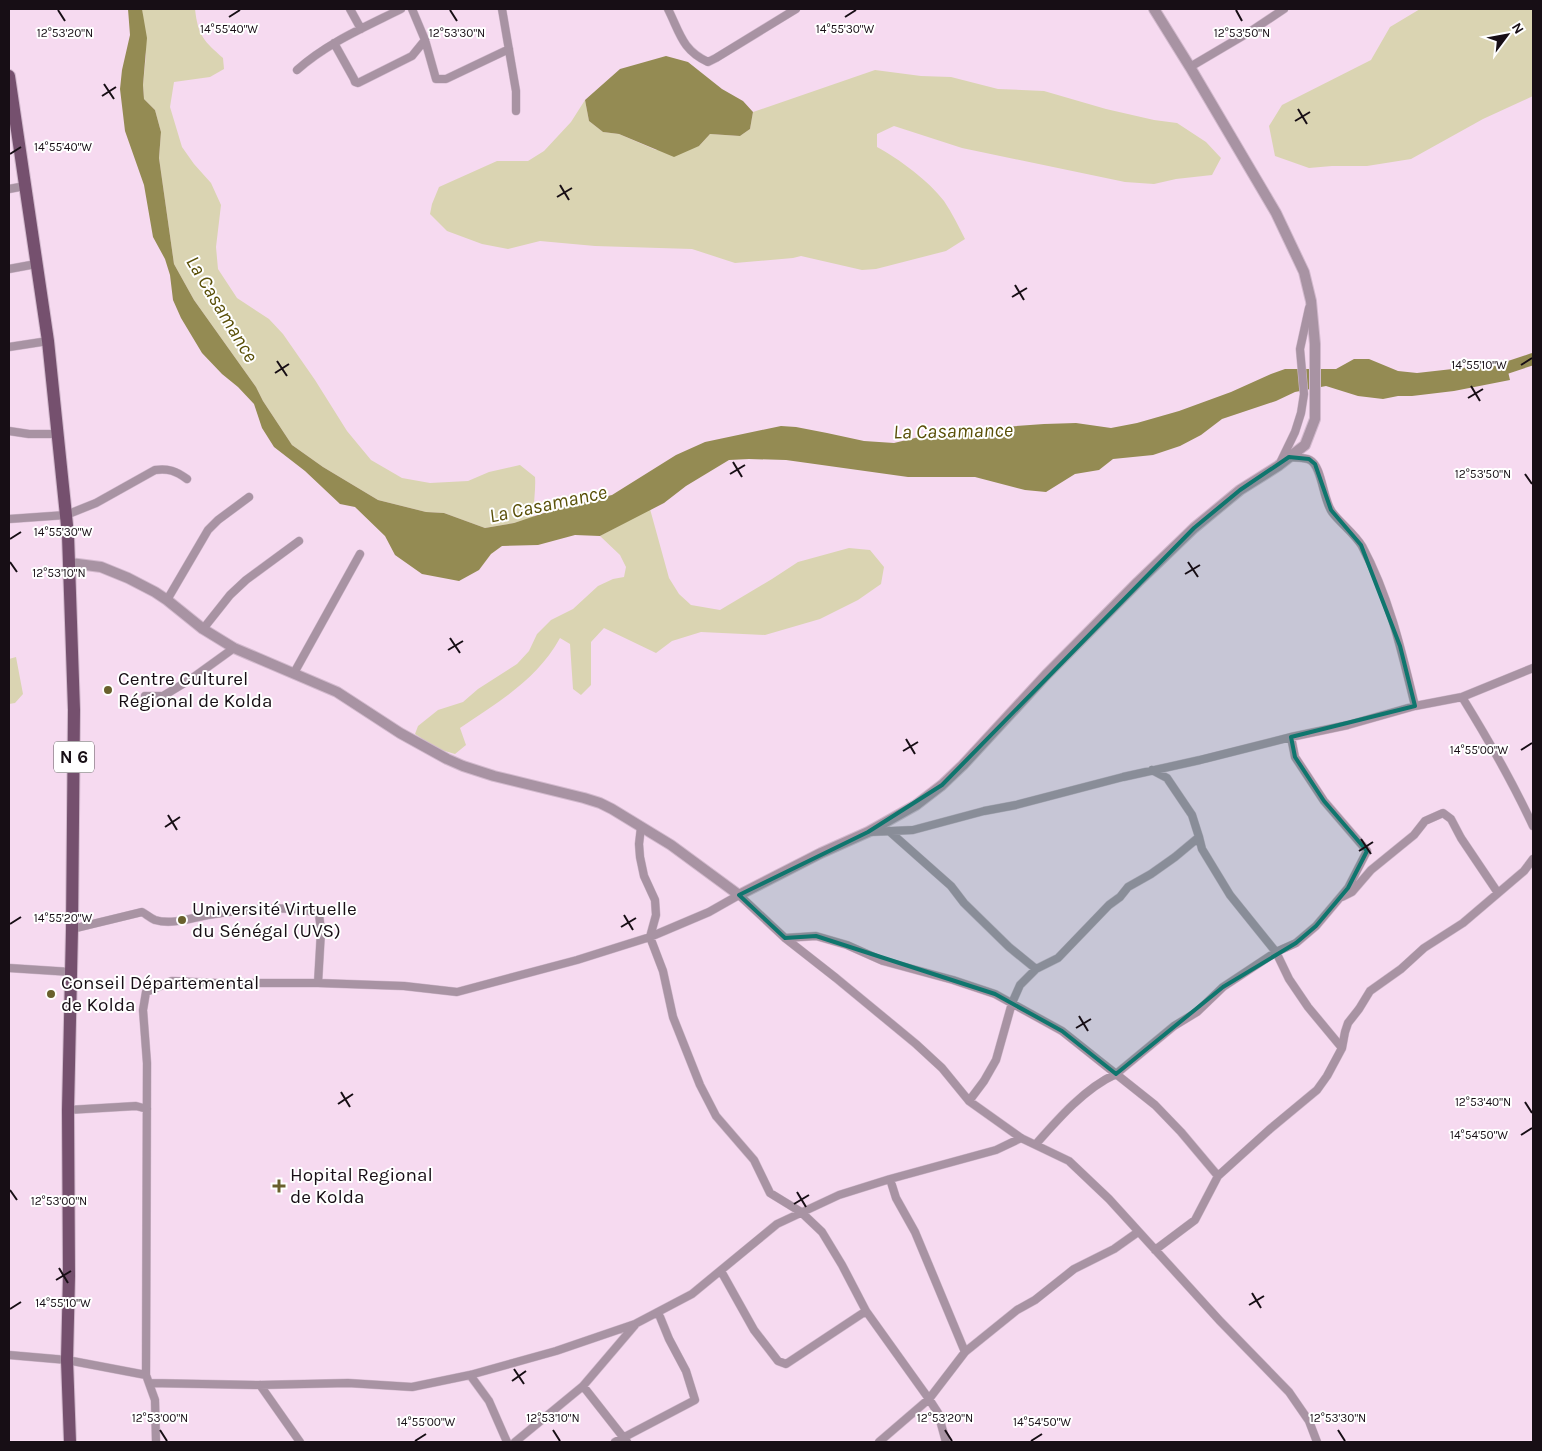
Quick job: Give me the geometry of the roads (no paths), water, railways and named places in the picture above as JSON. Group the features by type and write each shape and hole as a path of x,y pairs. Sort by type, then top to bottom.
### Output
{"main road":[{"name":"N 6","path":"9,78 48,341 70,563 74,710 68,1110 69,1276 67,1360 70,1442"}],"street":[{"path":"350,9 361,29"},
{"path":"297,70 312,56 334,42 401,9"},
{"path":"412,9 425,40 436,79 446,79 508,49"},
{"path":"502,9 516,92 516,111"},
{"path":"668,9 686,47 708,62 796,9"},
{"path":"156,1442 155,1400 146,1374 148,1236 147,1063 143,1010 146,992 172,981 404,986 457,992 577,960 650,937 709,912 821,852 868,832 916,805 942,785 963,765 1047,674 1187,535 1240,490 1305,445 1315,419 1315,351 1311,301 1304,272 1285,231 1190,67 1154,9"},
{"path":"1190,67 1284,9"},
{"path":"334,42 358,83 412,56 425,40"},
{"path":"412,56 430,56"},
{"path":"9,190 25,186"},
{"path":"9,269 36,264"},
{"path":"1284,460 1301,413 1304,394 1300,349 1311,301"},
{"path":"9,347 48,341"},
{"path":"9,430 29,434 58,434"},
{"path":"1284,460 1309,459 1315,464 1331,510 1361,545 1389,611 1415,706"},
{"path":"9,519 66,515 96,504 155,470 175,471 187,479"},
{"path":"167,600 208,530 249,497"},
{"path":"203,629 230,594 299,541"},
{"path":"294,673 360,554"},
{"path":"70,563 100,567 128,578 167,600 203,629 234,648 337,692 400,733 447,759 463,766 512,781 600,803 671,845 739,896 785,938 843,983 916,1044 942,1068 969,1101 1021,1138 1069,1161 1109,1199 1220,1321 1290,1392 1309,1421 1318,1442"},
{"path":"145,696 163,696 191,679 234,648"},
{"path":"868,832 912,830 984,810 1016,805 1106,781 1348,725 1415,706 1462,697 1533,668"},
{"path":"1462,697 1514,786 1533,826"},
{"path":"1036,1144 1064,1113 1096,1086 1116,1074 1174,1026 1197,1012 1223,987 1276,952 1296,943 1316,926 1348,888 1367,851 1324,801 1296,757 1291,737"},
{"path":"1152,770 1167,778 1192,815 1202,849 1230,895 1276,952 1289,979 1308,1007 1342,1048"},
{"path":"1340,898 1352,892 1371,870 1414,835 1425,820 1443,813 1451,819 1461,838 1498,893"},
{"path":"641,826 640,857 644,876 655,900 656,915 650,937 663,971 673,1017 700,1085 716,1116 754,1160 770,1193 801,1212 822,1232 866,1311 938,1413 946,1442"},
{"path":"889,831 951,886 964,903 1009,947 1036,969"},
{"path":"969,1101 984,1081 996,1060 1012,1003 1020,986 1036,969 1058,958 1128,887 1169,861 1200,837"},
{"path":"1155,1250 1194,1220 1218,1176 1270,1128 1317,1090 1342,1048 1344,1032 1348,1023 1359,1010 1370,991 1401,969 1424,948 1463,923 1524,871 1533,859"},
{"path":"72,929 142,912 154,920 175,922 244,910 310,910 319,914 322,931 318,983"},
{"path":"785,938 816,936 883,961 995,994 1012,1003 1062,1031 1155,1105 1181,1132 1218,1176"},
{"path":"9,968 71,972"},
{"path":"68,1110 136,1106 147,1110"},
{"path":"149,1384 348,1383 412,1387 470,1375 556,1351 635,1324 692,1294 777,1224 801,1212 839,1195 996,1150 1021,1138"},
{"path":"890,1179 896,1198 916,1232 965,1352"},
{"path":"880,1442 929,1399 965,1352 1017,1310 1035,1300 1074,1269 1114,1249 1138,1232"},
{"path":"720,1272 754,1330 778,1361 786,1364 866,1311"},
{"path":"615,1442 625,1440 696,1400 686,1371 669,1339 658,1312"},
{"path":"515,1442 583,1386 635,1324"},
{"path":"9,1355 67,1360 146,1374"},
{"path":"470,1375 489,1400 507,1442"},
{"path":"260,1384 300,1442"},
{"path":"583,1386 625,1440"}],"waterway":[{"name":"La Casamance","path":"1491,373 1533,359"}],"place":[{"name":"Centre Culturel Régional de Kolda","path":"108,690"},
{"name":"Université Virtuelle du Sénégal (UVS)","path":"182,920"},
{"name":"Conseil Départemental de Kolda","path":"51,994"},
{"name":"Hopital Regional de Kolda","path":"279,1186"}]}
